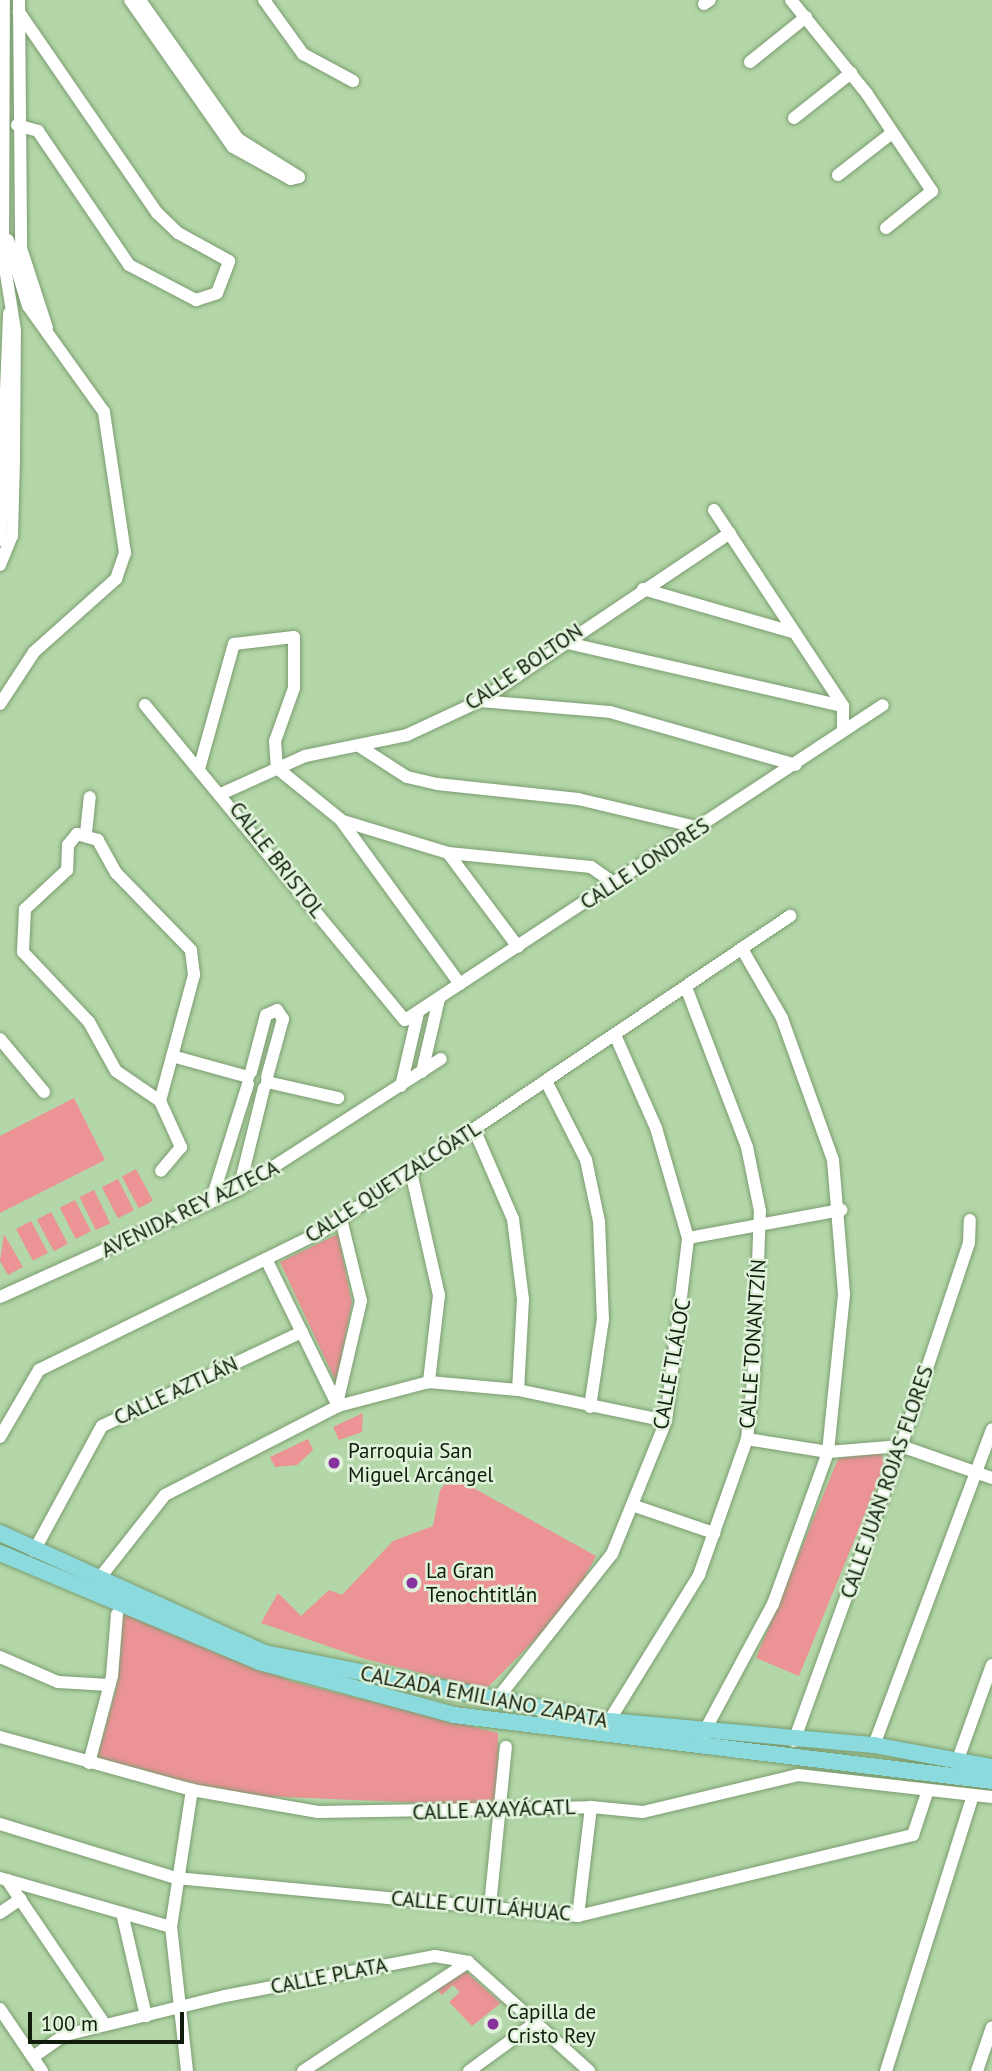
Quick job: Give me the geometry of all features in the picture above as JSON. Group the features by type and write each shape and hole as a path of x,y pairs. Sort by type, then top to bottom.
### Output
{"main road":[{"name":"CALZADA EMILIANO ZAPATA","path":"0,1533 34,1551 102,1575 264,1653 609,1721 703,1734 874,1745 992,1767"},
{"name":"CALZADA EMILIANO ZAPATA","path":"0,1553 259,1662 454,1715 992,1781"}],"street":[{"path":"130,0 233,147 291,179 299,177 238,139 140,0"},
{"path":"264,0 303,54 353,81"},
{"path":"791,0 851,73 932,191 886,228"},
{"path":"0,540 9,313 4,215 4,2"},
{"path":"19,6 18,214 24,267 54,348"},
{"path":"17,125 37,131 129,265 173,291 208,300 231,268 229,261 166,224 47,53 19,6"},
{"path":"750,62 806,18"},
{"path":"19,52 47,53"},
{"path":"794,118 851,73"},
{"path":"838,175 892,133"},
{"path":"4,215 18,214"},
{"path":"0,704 34,652 124,567 104,412 54,348 22,293 4,215"},
{"path":"0,565 12,536 5,459"},
{"path":"714,510 843,706 844,727"},
{"name":"CALLE BOLTON","path":"223,793 276,768 407,735 480,701 563,642 730,533"},
{"path":"643,589 796,633"},
{"path":"199,769 234,645 295,637 294,688 275,741 276,768 340,819 367,852 460,984"},
{"path":"563,642 843,706"},
{"path":"480,701 610,712 796,765"},
{"name":"CALLE BRISTOL","path":"145,705 223,793 405,1020"},
{"name":"CALLE LONDRES","path":"405,1020 796,765 844,727 883,705"},
{"path":"185,751 208,741"},
{"path":"359,746 407,777 436,784 578,799 701,828"},
{"path":"90,797 86,833 191,950 194,975 159,1101"},
{"path":"340,819 379,837 448,853 591,867 614,883"},
{"path":"86,833 71,839 67,870 25,909 23,952 89,1022 117,1071 159,1101 181,1153 161,1171"},
{"path":"367,852 379,837"},
{"path":"448,853 518,947"},
{"name":"CALLE QUETZALCÓATL","path":"0,1437 39,1370 266,1259 341,1219 790,916"},
{"path":"703,1734 774,1604 828,1452 844,1294 841,1210 833,1160 782,1018 742,949"},
{"name":"CALLE TONANTZÍN","path":"609,1721 699,1575 747,1438 760,1223 747,1147 686,987"},
{"path":"422,1072 439,999"},
{"path":"211,1202 266,1015 277,1010 283,1019 239,1189"},
{"path":"401,1086 418,1013"},
{"name":"CALLE TLÁLOC","path":"497,1699 612,1554 666,1421 681,1336 688,1238 656,1128 615,1035"},
{"path":"0,1039 44,1092"},
{"path":"172,1056 249,1078 338,1098"},
{"name":"AVENIDA REY AZTECA","path":"0,1297 239,1189 441,1059"},
{"path":"546,1081 586,1160 599,1221 603,1319 590,1407"},
{"path":"474,1129 513,1219 523,1299 518,1390"},
{"path":"411,1172 439,1295 429,1382"},
{"path":"688,1238 841,1210"},
{"path":"337,1405 361,1301 341,1219"},
{"name":"CALLE JUAN ROJAS FLORES","path":"794,1741 901,1446 969,1243 970,1220"},
{"path":"266,1259 337,1405"},
{"name":"CALLE AZTLÁN","path":"34,1551 102,1426 302,1332"},
{"path":"102,1575 165,1495 337,1405 429,1382 518,1390 666,1421"},
{"path":"874,1745 992,1429"},
{"path":"747,1438 828,1452 901,1446 992,1478"},
{"path":"632,1505 714,1532"},
{"path":"89,1763 109,1685 117,1614"},
{"path":"0,1657 58,1682 109,1685"},
{"path":"957,1762 992,1665"},
{"name":"CALLE AXAYÁCATL","path":"0,1737 192,1790 318,1812 504,1813 591,1807 643,1812 798,1775 992,1797"},
{"path":"490,1906 504,1813 506,1747"},
{"path":"187,2071 183,2007 171,1927 176,1878 192,1790"},
{"name":"CALLE CUITLÁHUAC","path":"0,1824 176,1878 578,1916 913,1835 928,1790"},
{"path":"886,2071 973,1795"},
{"path":"578,1916 591,1807"},
{"path":"4,1879 171,1927"},
{"path":"4,1879 21,1899 105,2025"},
{"path":"0,1913 21,1899"},
{"path":"121,1913 146,2015"},
{"name":"CALLE PLATA","path":"33,2057 65,2035 146,2015 435,1956 468,1962"},
{"path":"303,2071 468,1962 532,2025 589,2071"},
{"path":"0,2009 42,2071"},
{"path":"468,2071 532,2025"},
{"path":"977,2071 992,2027"}],"shaded area":[{"path":"74,1098 105,1160 0,1213 0,1136"},
{"path":"136,1169 153,1201 139,1208 122,1177"},
{"path":"118,1179 134,1210 118,1218 102,1187"},
{"path":"94,1190 110,1223 96,1230 80,1197"},
{"path":"75,1200 91,1231 76,1239 60,1208"},
{"path":"51,1212 68,1244 54,1251 37,1220"},
{"path":"31,1221 48,1253 33,1261 16,1229"},
{"path":"4,1234 23,1267 8,1275 0,1261"},
{"path":"338,1234 352,1303 336,1382 280,1262"},
{"path":"363,1413 362,1432 339,1440 333,1427"},
{"path":"308,1439 313,1450 297,1465 275,1467 270,1457"},
{"path":"880,1449 884,1467 799,1676 756,1658 838,1459"},
{"path":"452,1476 596,1556 571,1603 486,1689 365,1659 261,1623 278,1593 301,1616 329,1590 342,1595 393,1541 433,1526 440,1490"},
{"path":"122,1612 293,1682 498,1733 498,1806 187,1793 97,1759 117,1685"},
{"path":"463,1969 501,2003 472,2026 449,2002 460,1992 453,1985 442,1995 435,1988"}],"place":[{"name":"Parroquia San Miguel Arcángel","path":"334,1463"},
{"name":"La Gran Tenochtitlán","path":"412,1583"},
{"name":"Capilla de Cristo Rey","path":"493,2024"}]}
